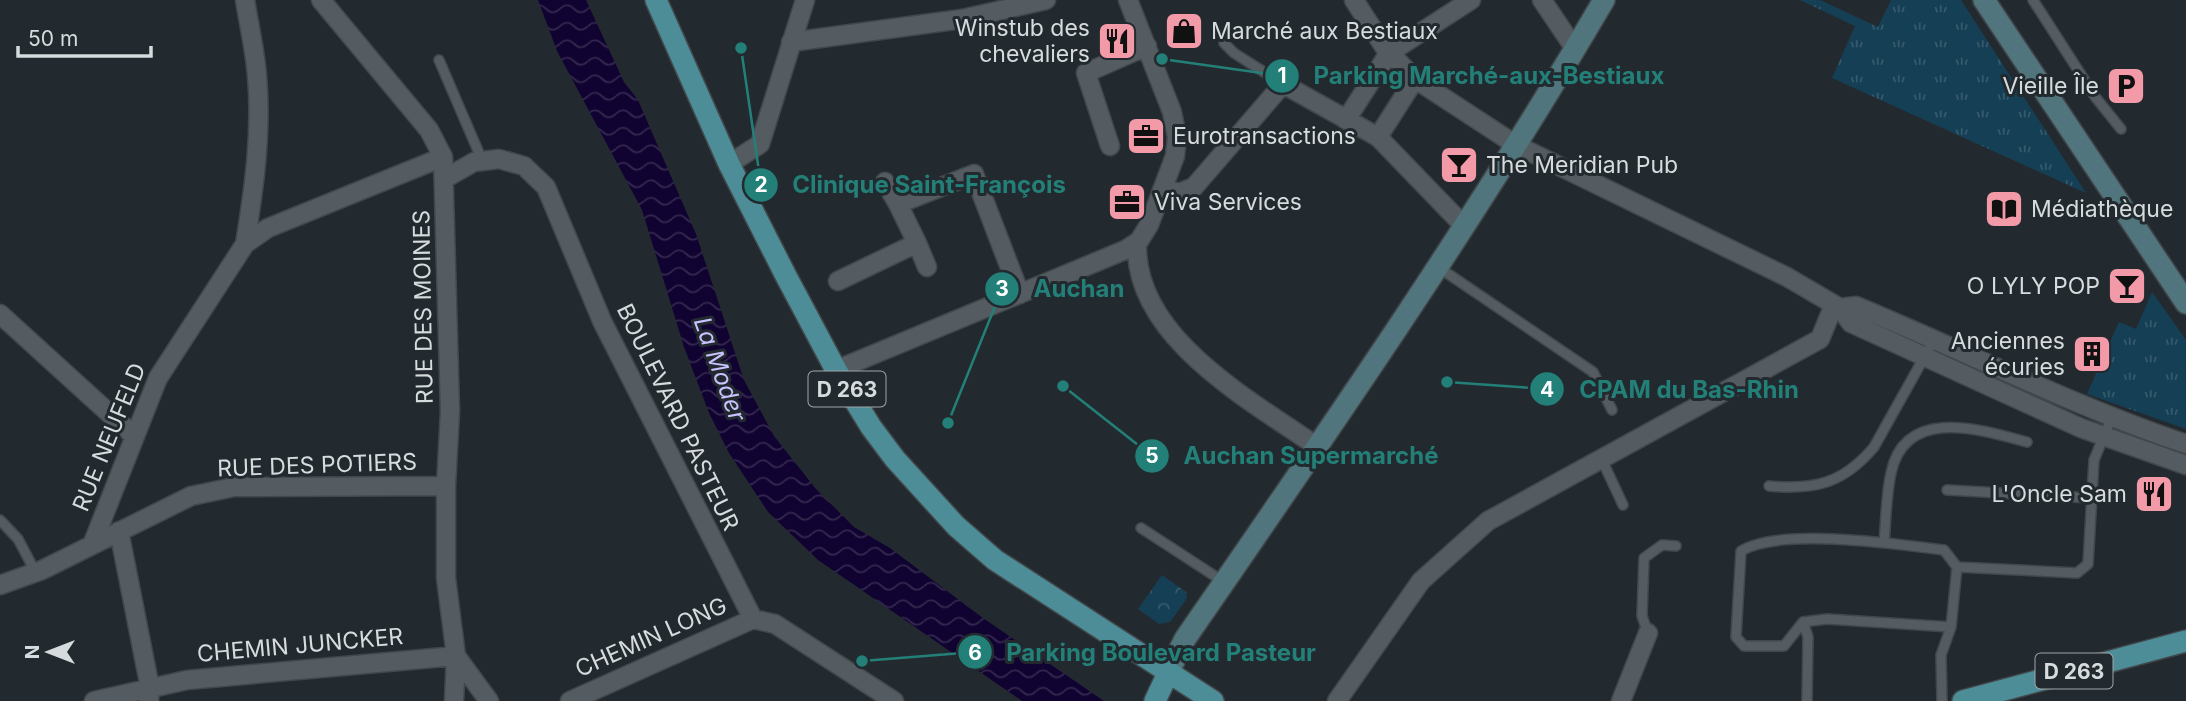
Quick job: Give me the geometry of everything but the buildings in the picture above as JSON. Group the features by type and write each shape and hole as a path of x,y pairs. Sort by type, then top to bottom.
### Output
{"main road":[{"name":"D 263","path":"656,0 729,164 836,370 871,427 956,526 1005,567 1168,673"},
{"name":"D 263","path":"1963,701 2186,641"},
{"path":"1155,701 1168,673 1206,698"}],"street":[{"name":"RUE NEUFELD","path":"245,0 256,65 258,107 255,171 245,244"},
{"name":"RUE DES MOINES","path":"321,0 429,130 443,157 446,178 450,411 446,486 446,578 456,656 454,701"},
{"path":"729,164 760,144 805,0"},
{"path":"792,42 962,19 1046,0"},
{"path":"836,370 1137,244 1149,225 1164,189 1176,152 1177,135 1172,112 1128,0"},
{"path":"1354,0 1389,53 1415,79 1516,145 1787,277 1837,306 1851,323 2104,436 2186,465"},
{"path":"1346,120 1389,53 1471,0"},
{"path":"1542,0 1575,49"},
{"path":"1168,673 1184,641 1319,448 1465,227 1604,0"},
{"path":"1984,0 2186,303"},
{"path":"1110,146 1086,72 1147,46"},
{"path":"1378,137 1415,79"},
{"path":"1164,189 1183,192 1197,184 1283,84 1378,137 1465,227"},
{"name":"RUE NEUFELD","path":"92,545 133,435 167,363 245,244 268,228 443,157"},
{"path":"446,178 482,160"},
{"name":"BOULEVARD PASTEUR","path":"482,160 516,162 532,172 546,187 602,321 753,619"},
{"path":"898,204 974,174 1020,294"},
{"path":"885,182 927,267"},
{"path":"838,281 917,243"},
{"path":"1137,244 1148,293 1164,326 1178,343 1201,363 1319,448"},
{"path":"1837,306 1856,306 1934,338 2111,419 2186,444"},
{"path":"1336,701 1421,581 1488,521 1820,339 1837,306"},
{"path":"0,314 133,435"},
{"name":"RUE DES POTIERS","path":"0,585 36,573 191,496 234,487 446,486"},
{"path":"119,531 149,694"},
{"path":"753,619 775,624 894,701"},
{"name":"CHEMIN LONG","path":"570,701 753,619"},
{"path":"1621,701 1648,633"},
{"name":"RUE DES MOINES","path":"456,656 489,701"},
{"name":"CHEMIN JUNCKER","path":"94,701 149,694 187,680 456,656"}],"lane":[{"path":"2033,0 2102,107 2121,129"},
{"path":"1224,43 1234,54 1283,84"},
{"path":"439,61 482,160"},
{"path":"1438,267 1593,372 1612,410"},
{"path":"1769,486 1820,485 1863,460 1874,447 1934,338"},
{"path":"1956,567 2077,573 2088,564 2094,460 2111,419"},
{"path":"1884,543 1891,471 1902,449 1916,434 1947,426 1986,431 2027,442"},
{"path":"1601,460 1623,505"},
{"path":"1947,490 2092,498"},
{"path":"0,520 19,539 36,573"},
{"path":"1141,528 1224,582"},
{"path":"1942,701 1941,654 1951,627 1956,567 1944,550 1884,543 1787,539 1752,544 1741,551 1736,637 1744,646 1784,646 1803,622 1827,620 1951,627"},
{"path":"1648,633 1642,616 1644,558 1662,545 1676,546"},
{"path":"1803,622 1808,636 1807,701"}],"green space":[{"path":"1800,0 1820,0 1878,27 1891,0 1961,0 2086,193 1832,78 1855,26"},
{"path":"2152,292 2186,340 2186,429 2087,394 2119,322 2136,329"},
{"path":"1162,575 1186,592 1187,598 1170,622 1159,624 1138,609"}],"water":[{"name":"La Moder","path":"538,0 586,0 624,82 638,100 696,234 744,380 774,436 816,489 854,527 890,548 983,618 1104,701 1022,701 818,560 768,512 729,453 709,413 684,347 642,210 557,51"}],"place":[{"name":"Marché aux Bestiaux","path":"1184,31"},
{"name":"Winstub des chevaliers","path":"1117,41"},
{"name":"Clinique Saint-François","path":"741,48"},
{"name":"Parking Marché-aux-Bestiaux","path":"1162,59"},
{"name":"Vieille Île","path":"2126,86"},
{"name":"Eurotransactions","path":"1146,136"},
{"name":"The Meridian Pub","path":"1459,165"},
{"name":"Viva Services","path":"1127,202"},
{"name":"Médiathèque","path":"2004,209"},
{"name":"O LYLY POP","path":"2127,286"},
{"name":"Anciennes écuries","path":"2092,354"},
{"name":"CPAM du Bas-Rhin","path":"1447,382"},
{"name":"Auchan Supermarché","path":"1063,386"},
{"name":"Auchan","path":"948,423"},
{"name":"L'Oncle Sam","path":"2154,494"},
{"name":"Parking Boulevard Pasteur","path":"862,661"}]}
